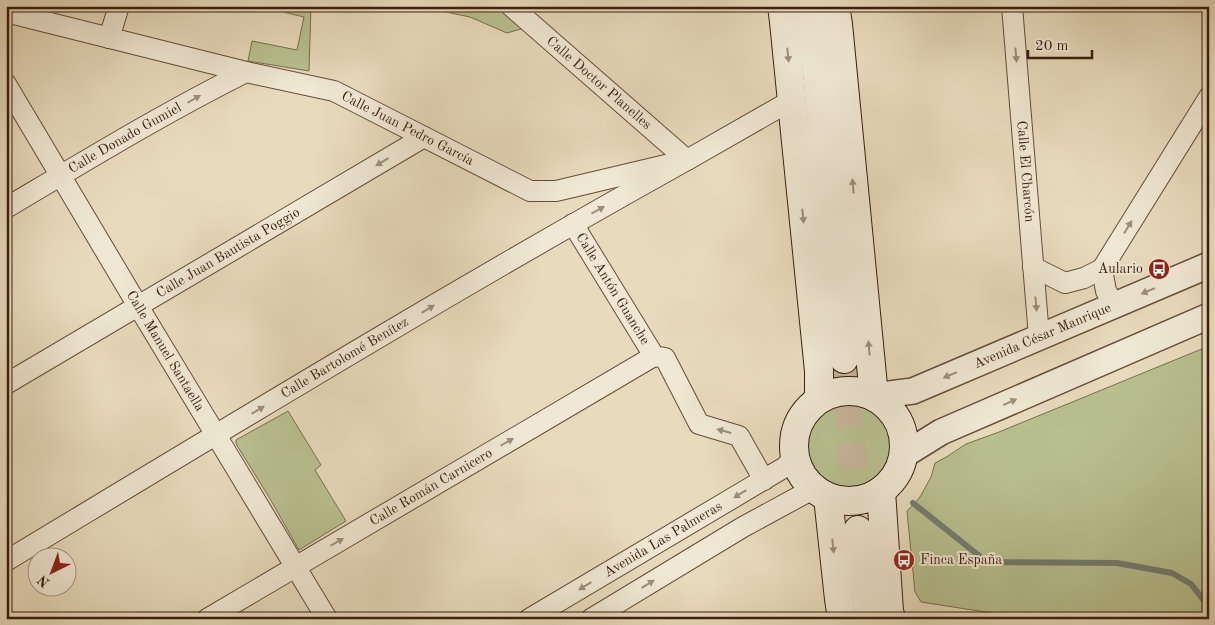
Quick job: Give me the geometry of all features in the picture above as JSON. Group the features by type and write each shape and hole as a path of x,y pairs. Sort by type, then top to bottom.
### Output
{"main road":[{"path":"782,6 818,370 819,399"},
{"path":"808,6 817,73 844,359"},
{"path":"835,6 874,396"},
{"path":"857,391 874,396 888,407 900,425 904,455 896,476 881,491 867,498 846,502 821,493 801,474 795,457 793,444 800,418 819,399 833,392 857,391"},
{"path":"881,491 889,617"},
{"path":"821,493 842,619"},
{"path":"858,530 859,548 889,617"}],"street":[{"path":"109,38 119,6"},
{"name":"Calle Doctor Planelles","path":"511,6 687,160"},
{"name":"Calle El Charcón","path":"1012,6 1039,337"},
{"name":"Calle Juan Pedro García","path":"11,19 109,38 246,72 334,91 530,191 556,191 687,160 792,100"},
{"name":"Calle Donado Gumiel","path":"6,208 202,94 246,72"},
{"name":"Calle Manuel Santaella","path":"6,84 327,619"},
{"path":"1033,266 1065,283 1084,278 1102,268 1209,97"},
{"name":"Calle Juan Bautista Poggio","path":"6,384 424,137"},
{"name":"Calle Bartolomé Benítez","path":"6,561 573,224 687,160"},
{"name":"Calle Antón Guanche","path":"573,224 654,356 665,358 699,424 740,436 764,480"},
{"name":"Avenida César Manrique","path":"874,396 913,391 1209,265"},
{"path":"1102,268 1106,291 1115,306"},
{"path":"904,455 941,432 1209,316"},
{"name":"Calle Román Carnicero","path":"207,619 654,356"},
{"name":"Avenida Las Palmeras","path":"530,619 764,480 785,467 795,457"},
{"path":"591,619 743,527 821,493"}],"green space":[{"path":"258,6 311,6 309,71 248,61 252,41 297,50 304,17"},
{"path":"415,6 499,6 524,28 507,33 470,17 441,11 415,11"},
{"path":"1209,346 1209,619 1030,619 921,602 915,592 907,511 920,497 931,477 935,463 966,444"},
{"path":"849,402 866,406 880,415 889,429 893,446 889,463 880,477 866,486 849,490 832,486 818,477 809,463 805,446 809,429 818,415 832,406"},
{"path":"288,411 321,465 315,470 346,521 299,550 236,444 236,440"}],"waterway":[{"path":"913,503 987,562 1117,563 1172,573 1191,584 1209,607"}],"tunnel":[{"path":"844,359 858,530"}],"place":[{"name":"Aulario","path":"1159,269"},
{"name":"Finca España","path":"904,560"}]}
